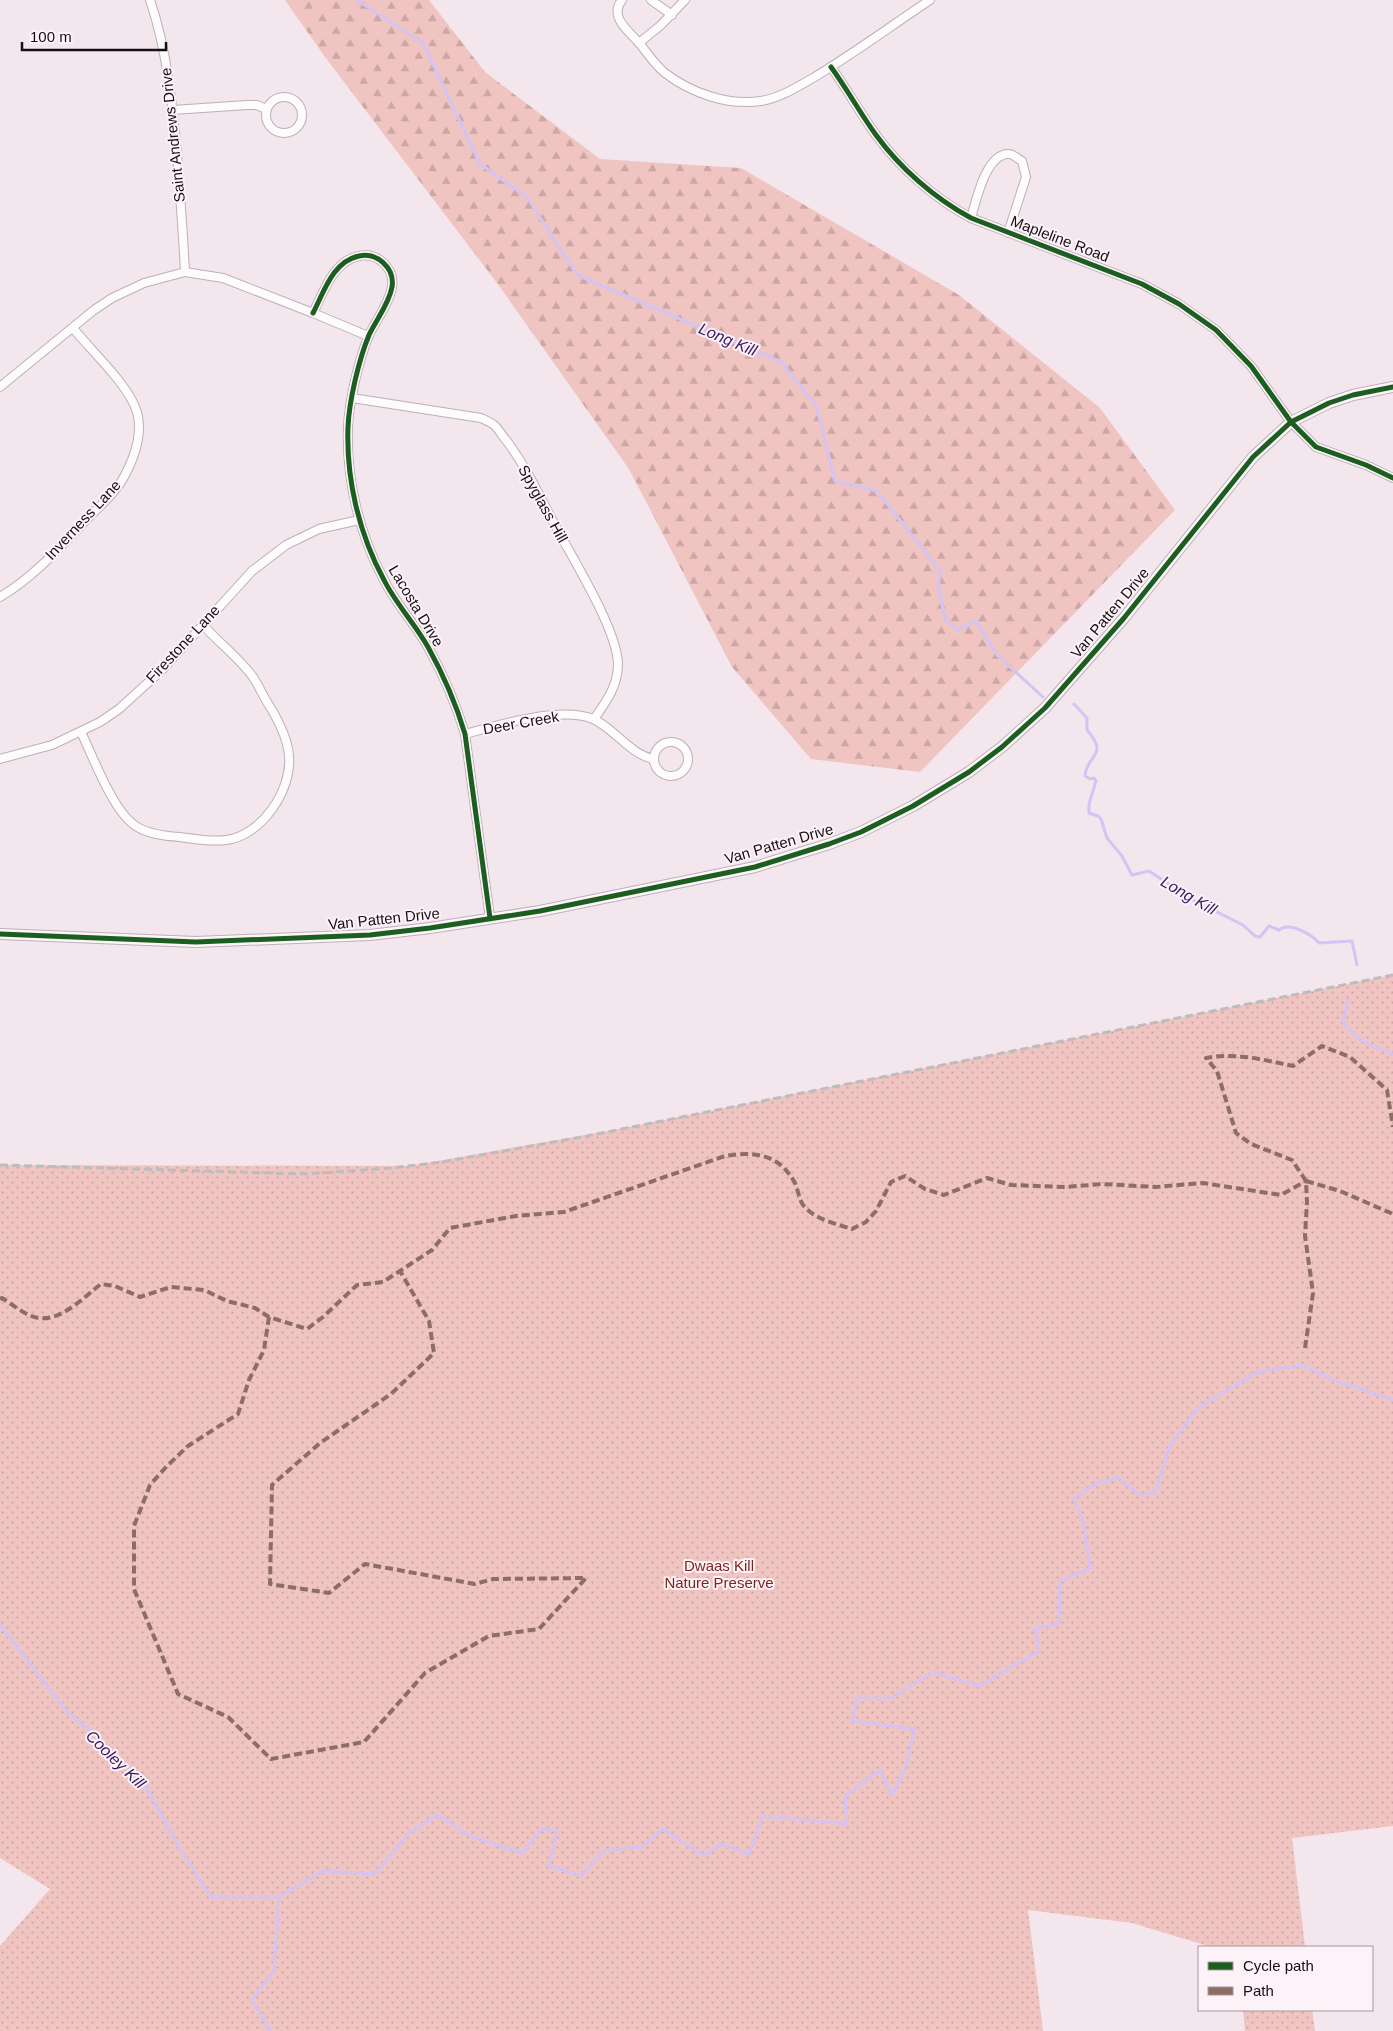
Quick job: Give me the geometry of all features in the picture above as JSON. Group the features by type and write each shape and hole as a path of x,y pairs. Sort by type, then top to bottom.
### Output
{"street":[{"name":"Saint Andrews Drive","path":"150,0 158,23 168,72 173,110 185,272"},
{"path":"622,0 619,4 618,15 622,25 664,72 680,83 720,99 740,102 761,101 777,97 831,67 930,0"},
{"path":"651,0 672,15"},
{"path":"639,43 672,15 685,0"},
{"name":"Mapleline Road","path":"831,67 876,135 894,156 928,189 949,206 971,218 1008,233 1142,284 1179,304 1216,330 1251,366 1292,422 1316,447 1366,465 1393,478"},
{"path":"289,98 294,100 301,109 302,120 299,126 290,133 278,133 266,121 266,109 273,100 289,98"},
{"path":"173,110 246,105 257,105 266,109"},
{"name":"Mapleline Road","path":"971,218 982,181 991,164 1000,155 1010,154 1022,161 1026,177 1008,233"},
{"name":"Lacosta Drive","path":"313,313 334,273 342,265 360,255 373,256 383,261 391,276 392,287 368,336 352,398 348,426 348,468 359,520 384,580 428,646 458,711 465,734 490,918"},
{"path":"1,384 94,310 128,289 185,272 201,273 222,278 368,336"},
{"name":"Inverness Lane","path":"0,597 18,586 112,493 125,476 136,450 139,432 138,414 132,399 117,378 73,328"},
{"name":"Van Patten Drive","path":"0,934 196,942 370,935 430,928 540,912 755,867 862,832 886,821 969,772 1045,708 1124,618 1253,457 1292,422 1329,403 1353,395 1393,387"},
{"name":"Spyglass Hill","path":"352,398 472,416 489,422 500,433 524,467 606,622 616,648 618,666 614,685 608,701 594,719"},
{"name":"Firestone Lane","path":"0,759 52,745 100,722 119,709 163,669 252,571 286,545 319,529 359,520"},
{"path":"81,732 107,787 126,818 134,826 166,836 227,840 259,824 269,816 282,791 289,768 286,740 278,721 253,678 203,625"},
{"name":"Deer Creek","path":"465,734 506,723 557,714 594,719 642,755 654,759"},
{"name":"Deer Creek","path":"668,741 673,741 685,747 689,759 684,771 670,776 661,773 654,759 654,754 659,746 668,741"}],"green space":[{"path":"285,0 429,0 485,72 600,159 741,168 959,295 1100,408 1175,510 920,772 811,759 732,667 629,469 497,283 325,57"},
{"name":"Dwaas Kill Nature Preserve","path":"1393,975 1393,1826 1292,1838 1305,1946 1208,1946 1132,1923 1028,1910 1043,2031 0,2031 0,1946 50,1889 0,1858 0,1165 409,1166 619,1129"},
{"path":"1243,2011 1312,2011 1315,2031 1245,2031"}],"waterway":[{"name":"Long Kill","path":"357,0 423,43 480,164 527,197 577,275 781,362 816,405 835,481 877,491 941,572 938,585 945,620 958,630 976,621 997,655 1043,697"},
{"name":"Long Kill","path":"1074,704 1087,718 1087,730 1097,745 1097,750 1086,769 1085,776 1090,779 1094,778 1096,781 1089,804 1089,813 1101,819 1107,838 1122,856 1132,875 1149,871 1193,900 1243,925 1255,936 1260,937 1269,926 1279,930 1289,927 1306,933 1319,943 1352,941 1357,965"},
{"name":"Long Kill","path":"1348,1000 1343,1021 1348,1028 1365,1042 1393,1054"},
{"name":"Cooley Kill","path":"0,1625 68,1713 92,1732 144,1783 179,1847 211,1897 279,1897 323,1871 375,1874 409,1833 437,1815 470,1836 522,1853 542,1829 557,1831 549,1866 581,1876 603,1851 642,1847 662,1829 704,1856 721,1844 749,1854 763,1816 847,1824 845,1796 880,1770 892,1795 906,1766 915,1729 852,1721 857,1698 890,1699 933,1672 979,1686 1039,1651 1035,1628 1059,1624 1060,1581 1090,1568 1084,1526 1074,1498 1095,1484 1118,1478 1140,1495 1155,1493 1170,1445 1198,1408 1257,1372 1302,1365 1334,1380 1393,1400"},
{"path":"271,2031 252,2000 274,1971 279,1897"}],"railway":[{"path":"0,1165 305,1174 391,1168 442,1162 582,1137 1393,975"}],"marked path":[{"path":"1306,1181 1292,1160 1251,1144 1236,1133 1217,1071 1206,1058 1239,1056 1293,1066 1322,1046 1350,1057 1387,1090 1393,1127"},
{"path":"0,1299 2,1298 29,1315 49,1318 68,1310 101,1284 115,1286 140,1297 171,1287 204,1290 227,1301 255,1308 269,1317 307,1329 323,1317 357,1285 383,1282 432,1250 450,1228 516,1216 564,1212 725,1156 746,1154 774,1160 789,1173 803,1205 808,1210 826,1220 852,1229 866,1222 876,1211 891,1182 905,1176 925,1189 944,1195 987,1178 1011,1185 1066,1187 1102,1184 1156,1187 1203,1183 1281,1195 1306,1181"},
{"path":"1306,1181 1340,1191 1393,1214"},
{"path":"1305,1348 1313,1293 1305,1236 1306,1181"},
{"path":"269,1317 264,1350 249,1380 238,1414 188,1446 150,1485 134,1526 134,1589 178,1694 228,1717 271,1759 364,1742 425,1673 489,1636 539,1629 586,1578 493,1579 475,1584 365,1564 329,1593 270,1584 272,1485 320,1443 391,1394 434,1353 429,1321 400,1271"}],"cycle path":[{"path":"831,67 885,147 931,192 971,218 1142,284 1179,304 1216,330 1251,366 1291,422 1316,447 1366,465 1393,478"},
{"path":"313,313 330,278 342,264 350,259 366,255 372,256 388,268 391,274 392,287 385,306 365,345 350,405 348,447 352,486 361,525 375,562 389,589 434,657 449,689 465,734 490,918"},
{"path":"0,934 196,942 370,935 430,928 540,911 755,867 861,832 913,806 969,772 1002,747 1045,708 1124,618 1253,457 1291,422 1329,403 1353,395 1393,387"}]}
